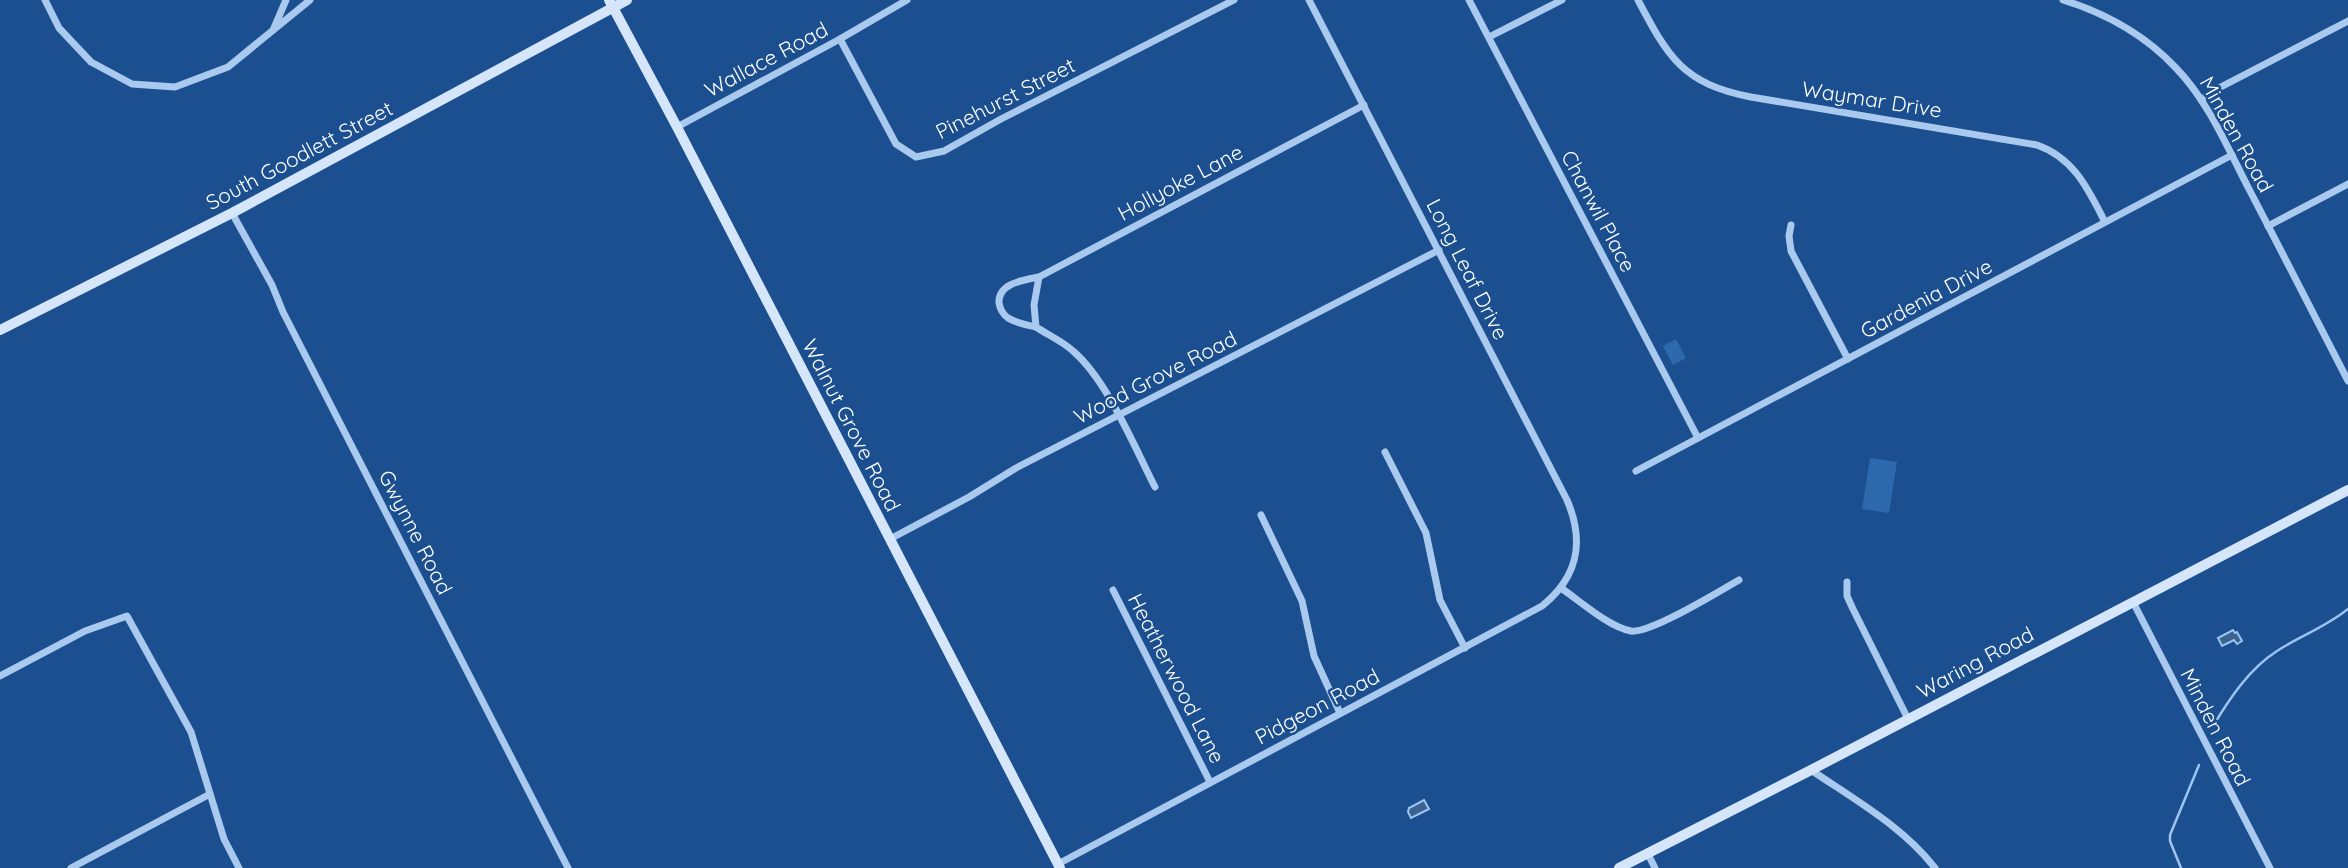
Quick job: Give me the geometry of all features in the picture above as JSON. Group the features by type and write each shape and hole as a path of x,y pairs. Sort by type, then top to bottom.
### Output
{"main road":[{"name":"South Goodlett Street","path":"0,330 232,213 611,4 627,0"},
{"name":"Walnut Grove Road","path":"611,4 1059,866"},
{"name":"Waring Road","path":"1619,868 1811,771 2348,490"}],"street":[{"path":"45,0 59,28 90,62 132,84 175,87 228,68 310,0"},
{"path":"271,33 286,0"},
{"name":"Wallace Road","path":"677,127 907,0"},
{"name":"Pinehurst Street","path":"840,39 896,144 916,157 944,151 1234,0"},
{"name":"Long Leaf Drive","path":"1309,0 1567,500 1577,531 1574,559"},
{"name":"Chanwil Place","path":"1469,0 1698,438"},
{"path":"1489,37 1562,0"},
{"name":"Waymar Drive","path":"1638,0 1659,41 1671,57 1689,73 1713,88 1751,97 2037,145 2056,153 2074,169 2105,222"},
{"name":"Minden Road","path":"2063,0 2099,13 2136,34 2177,68 2201,100 2348,381"},
{"path":"2201,100 2215,90 2348,21"},
{"name":"Hollyoke Lane","path":"1036,327 1007,317 999,305 1003,290 1007,286 1039,277 1364,105"},
{"name":"Gardenia Drive","path":"1636,471 2232,155"},
{"path":"2268,226 2348,184"},
{"name":"Gwynne Road","path":"232,213 272,285 283,312 568,868"},
{"path":"1791,225 1791,251 1848,359"},
{"name":"Wood Grove Road","path":"890,539 969,497 1016,468 1439,250"},
{"path":"1039,277 1034,305 1036,327 1064,344 1085,363 1101,384 1155,487"},
{"path":"1385,452 1426,533 1440,600 1465,648"},
{"path":"1261,515 1300,594 1314,656 1340,713"},
{"name":"Pidgeon Road","path":"1059,866 1210,782 1542,606 1561,588 1574,559"},
{"path":"1561,588 1609,621 1634,631 1653,625 1740,580"},
{"path":"1847,582 1847,596 1908,719"},
{"name":"Heatherwood Lane","path":"1113,590 1210,782"},
{"name":"Minden Road","path":"2133,602 2270,868"},
{"path":"0,676 85,631 127,616 191,732 225,839 239,868"},
{"path":"1811,771 1893,825 1935,868"},
{"path":"71,868 210,793"},
{"path":"1648,854 1655,868"}],"shaded area":[{"path":"1676,339 1686,358 1673,365 1663,346"},
{"path":"1870,458 1897,462 1889,513 1862,509"},
{"path":"2233,630 2242,641 2237,644 2234,640 2222,646 2218,638"},
{"path":"1424,800 1429,809 1411,818 1409,808"}],"waterway":[{"path":"2213,726 2241,685 2267,658 2348,609"},
{"path":"2181,868 2170,835 2199,765"}]}
